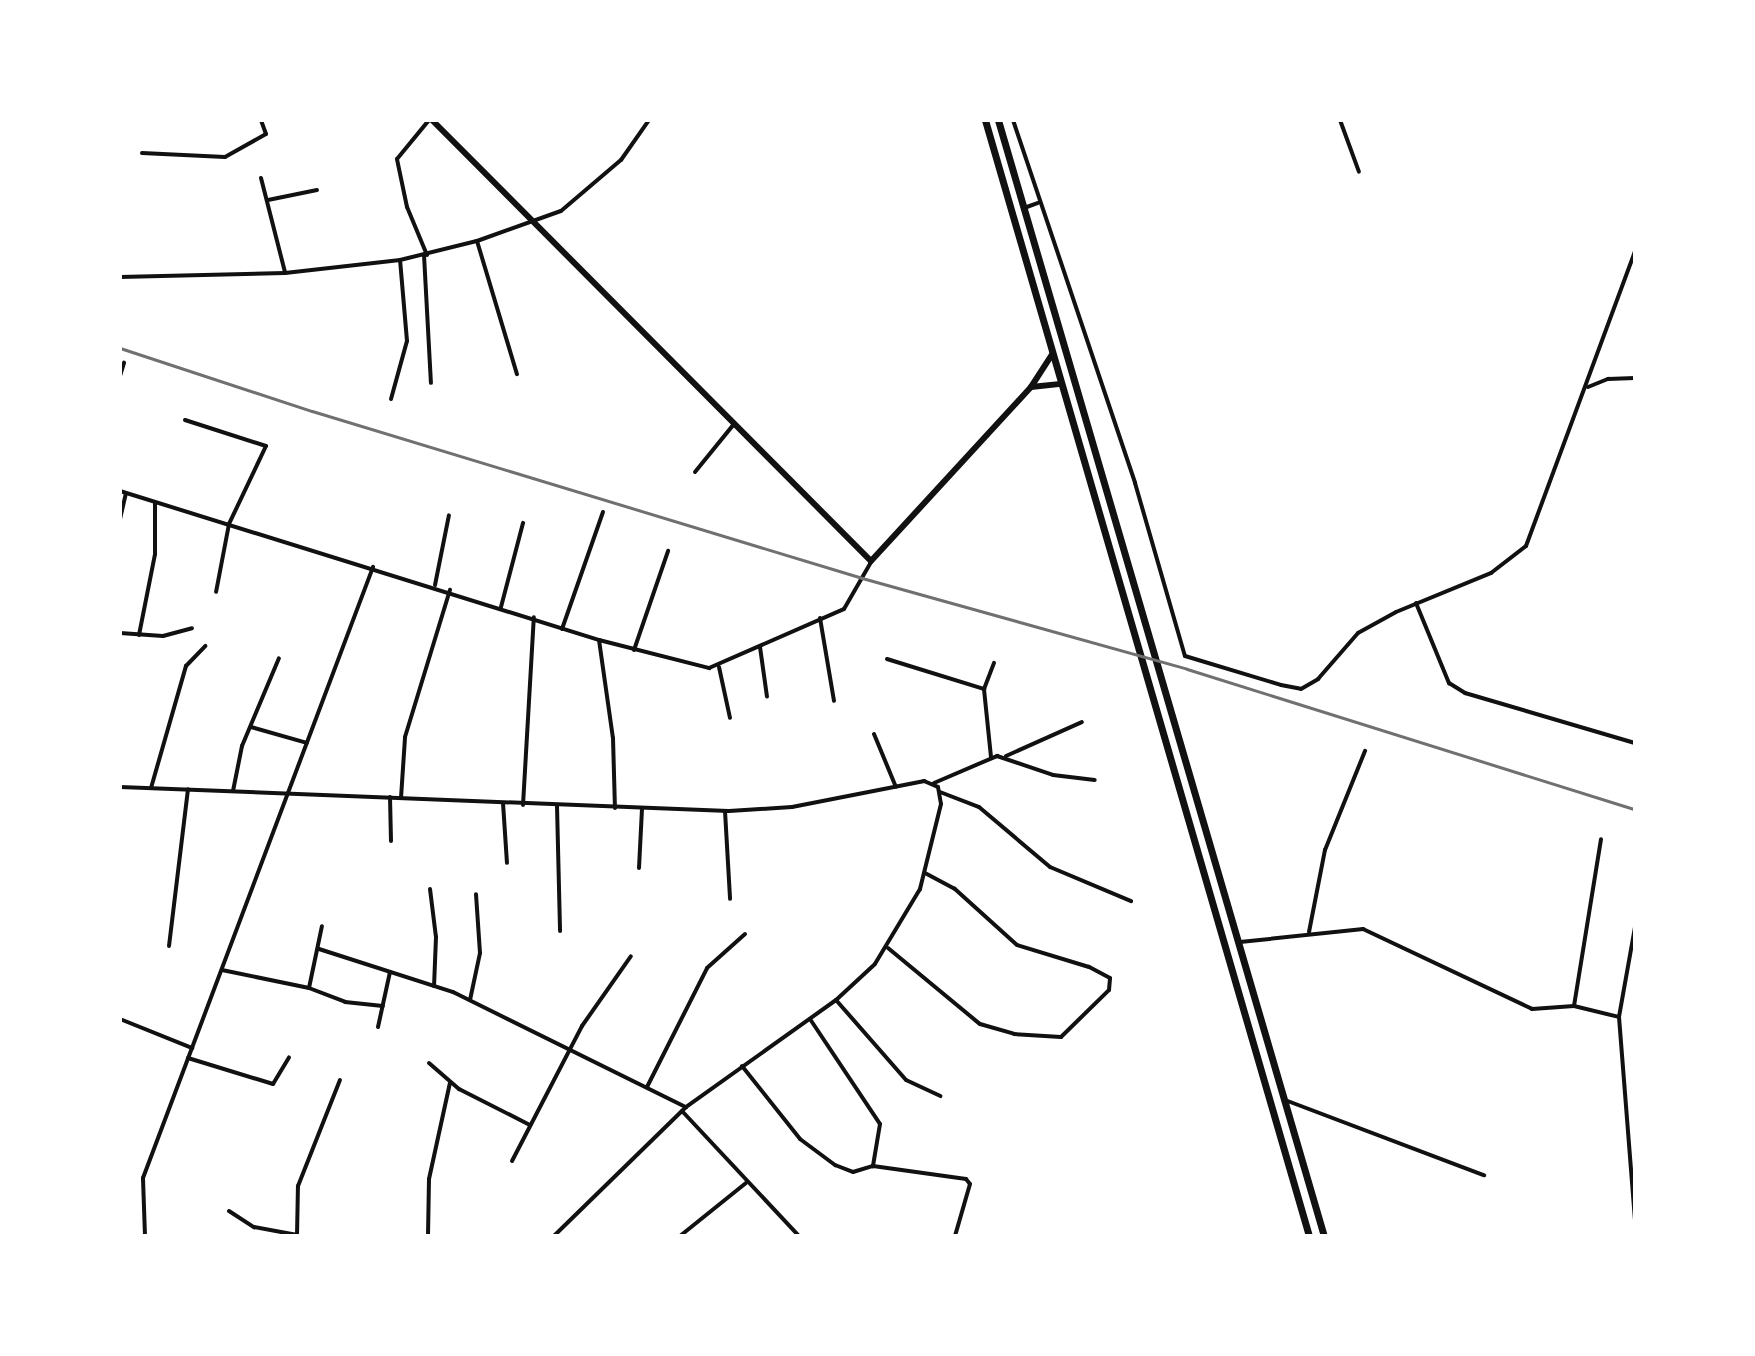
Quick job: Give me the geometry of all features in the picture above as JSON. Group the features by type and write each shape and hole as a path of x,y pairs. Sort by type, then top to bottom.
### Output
{"main road":[{"path":"985,120 1309,1236"},
{"path":"998,120 1324,1236"}],"street":[{"path":"142,153 225,157 266,134 261,120"},
{"path":"431,383 425,255 407,207 397,159 431,120 871,561"},
{"path":"120,277 285,273 400,260 477,241 561,211 602,178 649,120"},
{"path":"1013,120 1038,203 1135,483 1185,656 1205,666 1301,689 1318,679 1358,633 1416,603 1491,573 1526,546 1588,387 1635,251"},
{"path":"1340,120 1359,172"},
{"path":"261,178 285,273"},
{"path":"268,201 317,190"},
{"path":"1024,208 1038,203"},
{"path":"477,241 517,374"},
{"path":"391,399 407,341 400,260"},
{"path":"120,519 123,492 435,585 599,640 719,667 850,603 871,561 1031,387 1053,353"},
{"path":"120,376 124,363"},
{"path":"1588,387 1608,379 1635,378"},
{"path":"1031,387 1061,384"},
{"path":"185,420 266,446 229,524 216,592"},
{"path":"695,472 734,423"},
{"path":"139,635 155,554 155,501"},
{"path":"562,629 603,512"},
{"path":"435,585 449,515"},
{"path":"501,607 523,523"},
{"path":"634,650 668,551"},
{"path":"145,1236 143,1178 291,794 373,567"},
{"path":"401,798 405,737 450,590"},
{"path":"1416,603 1449,683 1465,693 1635,743"},
{"path":"523,805 534,617"},
{"path":"820,618 834,701"},
{"path":"120,633 163,636 192,628"},
{"path":"599,640 613,738 615,809"},
{"path":"151,788 186,666 205,646"},
{"path":"760,647 767,697"},
{"path":"233,792 251,727 279,658"},
{"path":"887,659 984,689"},
{"path":"991,757 984,689 994,663"},
{"path":"719,667 730,718"},
{"path":"1003,757 1082,722"},
{"path":"251,727 308,743"},
{"path":"874,734 896,787"},
{"path":"1309,932 1325,850 1365,751"},
{"path":"120,787 725,811 792,807 934,783 991,757 1003,757 1053,775 1095,780"},
{"path":"934,783 940,792 979,807 1050,867 1131,901"},
{"path":"169,946 188,789"},
{"path":"554,1236 684,1109 836,1000 888,948 925,873 940,792"},
{"path":"390,797 391,841"},
{"path":"503,803 507,863"},
{"path":"557,806 560,931"},
{"path":"639,868 642,809"},
{"path":"725,811 730,899"},
{"path":"1574,1006 1601,839"},
{"path":"888,948 980,1024 1014,1034 1061,1037 1106,996 1110,978 1017,945 955,889 925,873"},
{"path":"430,889 436,937 434,986"},
{"path":"470,1000 480,953 476,894"},
{"path":"309,988 322,926"},
{"path":"1635,927 1619,1017 1635,1219"},
{"path":"1238,943 1309,932 1363,929 1532,1009 1574,1006 1619,1017"},
{"path":"647,1087 707,968 745,934"},
{"path":"319,949 470,1000 647,1087 684,1109 746,1183 799,1236"},
{"path":"512,1161 570,1049 631,956"},
{"path":"222,970 309,988 337,1000 383,1006"},
{"path":"378,1027 390,972"},
{"path":"836,1000 906,1080 940,1096"},
{"path":"810,1018 880,1124 873,1166"},
{"path":"120,1019 192,1048"},
{"path":"188,1058 273,1084 289,1057"},
{"path":"429,1063 450,1083 530,1125"},
{"path":"742,1066 781,1119 816,1153 853,1172 873,1166 966,1179 970,1184 955,1236"},
{"path":"229,1211 254,1227 297,1236 298,1186 340,1080"},
{"path":"428,1236 429,1179 450,1083"},
{"path":"1283,1100 1484,1175"},
{"path":"680,1236 746,1183"}],"railway":[{"path":"120,348 312,411 862,578 1187,669 1635,809"}]}
